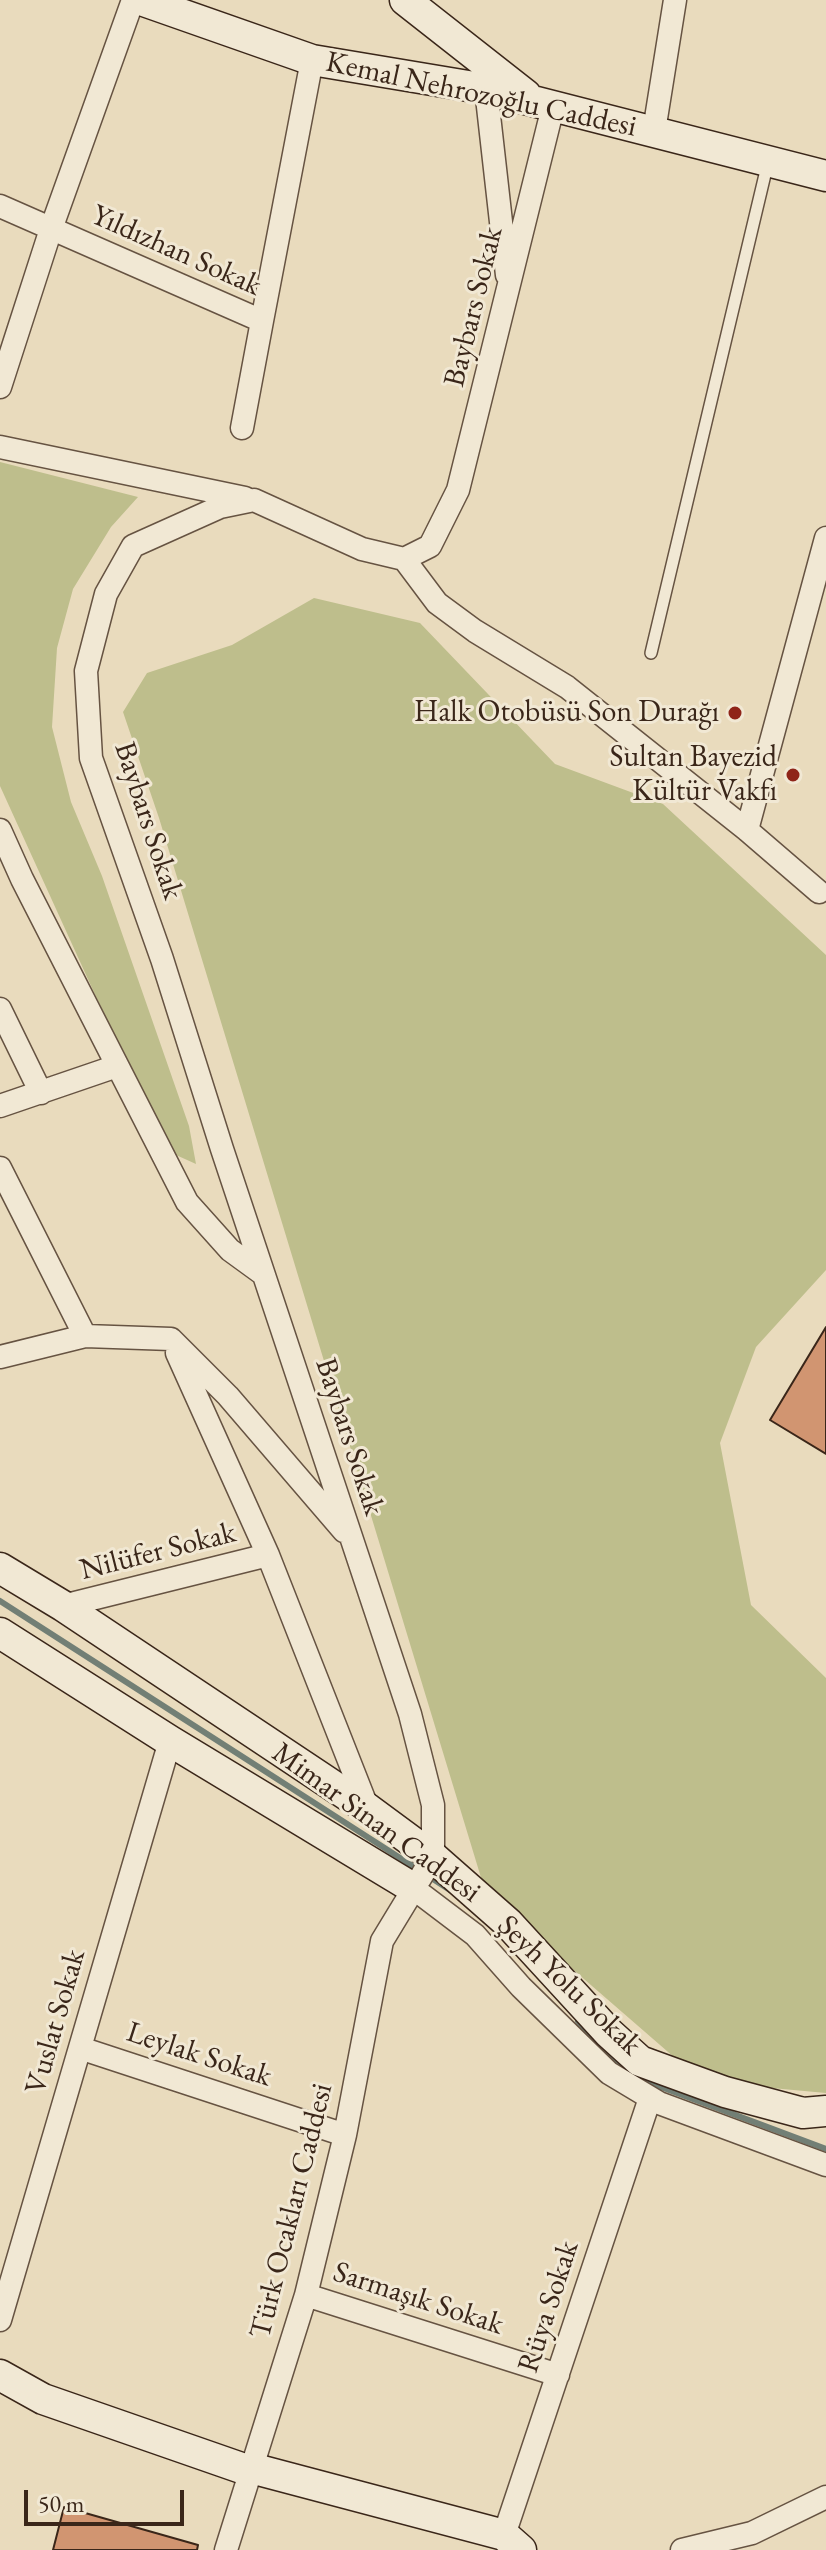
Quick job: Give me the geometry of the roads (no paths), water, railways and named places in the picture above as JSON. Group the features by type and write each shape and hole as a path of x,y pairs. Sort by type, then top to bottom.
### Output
{"street":[{"path":"0,387 51,229 133,0"},
{"name":"Kemal Nehrozoğlu Caddesi","path":"141,0 312,60 486,89 826,176"},
{"path":"405,0 544,105"},
{"path":"654,131 675,0"},
{"name":"Yıldızhan Sokak","path":"0,206 262,321 312,60"},
{"path":"486,89 509,292"},
{"name":"Baybars Sokak","path":"404,559 430,546 458,490 509,292 544,105"},
{"path":"242,428 262,321"},
{"path":"0,447 254,500 362,549 404,559 437,603 475,631 567,687 747,830 822,896"},
{"name":"Baybars Sokak","path":"254,500 220,507 133,546 106,594 86,671 91,758 162,959 410,1714 433,1805 433,1857"},
{"path":"747,830 826,538"},
{"path":"0,830 187,1202 230,1250 263,1274"},
{"path":"0,1009 41,1093"},
{"path":"0,1106 117,1066"},
{"path":"0,1168 85,1336"},
{"path":"0,1357 85,1336 171,1339 228,1396 352,1541"},
{"path":"171,1339 268,1555 368,1809"},
{"name":"Nilüfer Sokak","path":"63,1606 268,1555"},
{"name":"Mimar Sinan Caddesi","path":"0,1568 63,1606 368,1809 433,1857 508,1923 609,2033 640,2061 725,2092 803,2113 826,2111"},
{"name":"Mimar Sinan Caddesi","path":"0,1633 170,1741 413,1888"},
{"name":"Vuslat Sokak","path":"0,2320 170,1741"},
{"name":"Türk Ocakları Caddesi","path":"226,2550 306,2295 345,2135 382,1941 433,1857"},
{"name":"Şeyh Yolu Sokak","path":"413,1888 475,1935 521,1987 609,2073 650,2098 826,2165"},
{"name":"Leylak Sokak","path":"80,2048 345,2135"},
{"name":"Rüya Sokak","path":"513,2543 558,2375 650,2098"},
{"name":"Sarmaşık Sokak","path":"306,2295 558,2375"},
{"path":"0,2375 43,2399 250,2469 513,2543"},
{"path":"682,2550 752,2533 826,2497"}],"lane":[{"path":"651,653 768,161"}],"waterway":[{"path":"0,1601 450,1890"},
{"path":"578,2021 604,2051 624,2066"},
{"path":"633,2072 645,2081 826,2149"}],"place":[{"name":"Halk Otobüsü Son Durağı","path":"735,713"},
{"name":"Sultan Bayezid Kültür Vakfı","path":"793,775"}]}
